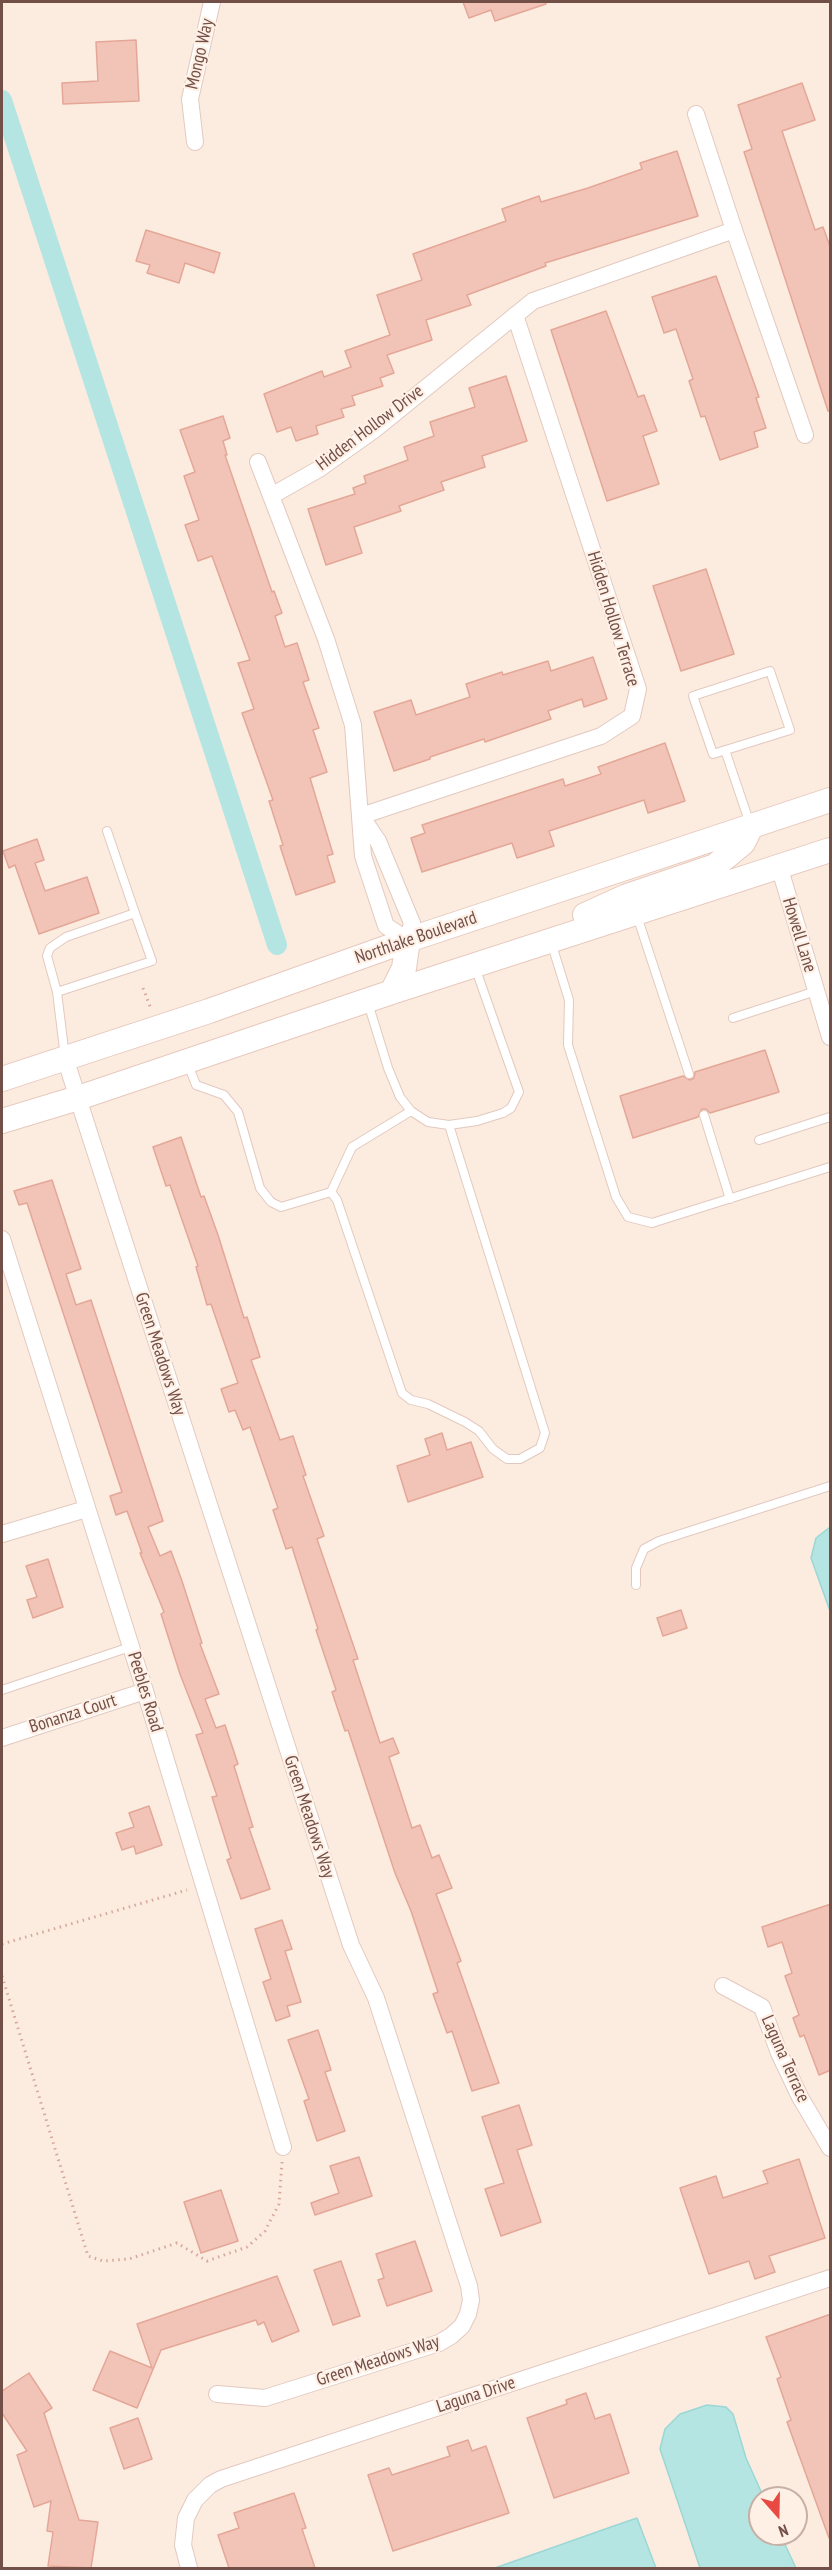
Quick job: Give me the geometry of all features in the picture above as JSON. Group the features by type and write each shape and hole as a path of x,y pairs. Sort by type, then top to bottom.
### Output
{"main road":[{"name":"Northlake Boulevard","path":"2,1078 209,1011 408,940 831,800"},
{"path":"553,939 576,919 627,896 715,866 743,843 751,827"},
{"path":"2,1121 831,850"},
{"path":"392,992 404,968 408,940"}],"street":[{"name":"Mongo Way","path":"195,142 190,99 212,2"},
{"path":"696,114 805,435"},
{"name":"Hidden Hollow Drive","path":"271,496 319,469 374,430 533,301 560,289 734,230"},
{"name":"Hidden Hollow Terrace","path":"361,816 601,736 632,716 638,689 514,315"},
{"path":"258,462 326,639 353,724 363,856 386,926 408,940 412,923 378,842 361,816"},
{"name":"Howell Lane","path":"779,866 831,1037"},
{"name":"Green Meadows Way","path":"65,1058 351,1945 376,1998 469,2286 471,2300 462,2326 452,2336 439,2343 265,2398 217,2394"},
{"name":"Peebles Road","path":"2,1239 145,1691 283,2147"},
{"path":"2,1534 87,1509"},
{"name":"Bonanza Court","path":"2,1737 145,1691"},
{"name":"Laguna Terrace","path":"723,1986 762,2007 779,2053 800,2097 831,2148"},
{"name":"Laguna Drive","path":"189,2568 183,2545 186,2518 195,2500 221,2478 831,2278"}],"lane":[{"path":"770,671 790,730 725,750 713,754 693,696 770,671"},
{"path":"725,750 751,827"},
{"path":"57,992 152,961 107,831"},
{"path":"65,1058 57,992 46,956 50,948 66,937 135,913"},
{"path":"636,913 689,1074"},
{"path":"553,939 569,1000 568,1045 616,1197 628,1218 652,1223 831,1167"},
{"path":"367,1000 388,1068 400,1097 411,1111 428,1122 449,1125 477,1121 503,1113 511,1108 519,1092 474,965"},
{"path":"733,1018 816,991"},
{"path":"187,1061 196,1086 224,1095 238,1112 260,1188 271,1202 281,1207 331,1192 352,1147 411,1111"},
{"path":"704,1115 730,1199"},
{"path":"759,1140 831,1117"},
{"path":"331,1192 341,1207 397,1384 402,1393 411,1400 428,1404 465,1422 479,1431 493,1449 507,1459 520,1459 530,1455 540,1448 545,1433 449,1125"},
{"path":"636,1585 636,1568 644,1549 659,1541 831,1486"},
{"path":"2,1690 130,1647"}],"path":[{"path":"143,988 151,1009"},
{"path":"2,1944 204,1886"},
{"path":"2,1976 88,2256 103,2261 129,2259 177,2243 207,2261 247,2247 265,2231 279,2204 283,2147"}],"water":[{"path":"830,1527 830,1611 811,1558 816,1538"},
{"path":"707,2405 726,2407 733,2414 746,2458 759,2486 748,2486 748,2546 786,2546 796,2568 700,2568 660,2449 665,2429 680,2414"},
{"path":"637,2518 656,2568 495,2568 608,2528"}],"building":[{"path":"463,2 545,2 546,4 495,21 491,10 469,18"},
{"path":"136,40 139,101 63,104 62,83 98,81 96,42"},
{"path":"802,83 815,120 782,131 815,230 823,227 831,249 831,411 828,411 744,152 752,149 738,105"},
{"path":"677,151 698,216 545,263 546,266 467,295 471,305 426,320 432,340 387,355 394,373 380,378 383,386 352,396 355,405 341,409 344,417 316,426 318,434 296,441 291,427 277,432 264,394 322,371 324,377 351,367 345,351 390,335 377,295 422,280 413,254 506,221 502,209 539,196 541,202 588,188 642,169 640,163"},
{"path":"146,230 220,253 214,273 185,263 179,283 147,273 150,265 136,261"},
{"path":"716,276 759,397 756,398 766,428 754,432 758,447 720,460 705,416 701,417 689,381 693,379 676,329 664,333 652,297"},
{"path":"606,311 638,397 644,395 657,431 643,436 659,484 607,501 551,330"},
{"path":"506,376 527,441 482,456 485,467 441,482 444,490 399,506 401,511 354,527 362,553 326,565 308,509 355,494 353,488 366,483 364,476 408,460 404,447 434,436 430,422 475,407 469,388"},
{"path":"223,416 230,438 223,441 227,455 225,455 272,592 274,591 282,613 275,616 285,647 297,643 309,680 303,682 319,728 313,730 327,772 310,778 333,854 327,856 335,882 296,895 280,846 283,845 269,801 273,800 242,713 254,709 238,663 250,660 212,556 198,561 185,525 199,520 184,476 195,472 180,430"},
{"path":"706,569 734,654 681,671 653,586"},
{"path":"593,657 607,699 584,707 582,699 548,711 551,719 485,742 484,739 394,771 374,712 411,700 416,715 470,697 466,684 502,672 503,675 548,661 551,671"},
{"path":"665,743 685,801 648,813 644,800 549,831 554,846 517,858 512,843 422,872 411,838 425,833 422,825 563,779 565,786 601,774 598,767"},
{"path":"37,839 44,860 35,863 45,891 87,877 99,913 39,934 15,865 9,868 3,851"},
{"path":"765,1050 779,1092 710,1113 702,1109 698,1117 633,1138 620,1096 683,1076 690,1080 694,1078 695,1072"},
{"path":"181,1137 201,1197 204,1196 218,1235 244,1318 247,1317 260,1357 251,1360 280,1440 293,1436 306,1475 303,1476 324,1536 317,1539 358,1659 353,1660 380,1743 393,1738 399,1753 389,1757 412,1828 420,1825 432,1858 439,1855 452,1888 436,1894 461,1961 457,1963 499,2083 472,2091 452,2031 447,2033 433,1994 438,1992 411,1911 395,1873 348,1730 345,1731 332,1692 336,1690 316,1630 318,1629 292,1547 286,1549 273,1510 278,1508 250,1427 243,1430 235,1410 229,1412 221,1389 238,1383 211,1304 207,1305 196,1267 198,1266 170,1185 166,1186 153,1147"},
{"path":"52,1180 81,1269 66,1274 76,1305 91,1300 163,1521 148,1527 160,1556 171,1551 202,1643 200,1644 219,1694 205,1699 216,1728 225,1725 238,1764 234,1766 253,1827 249,1828 270,1889 241,1899 227,1860 231,1858 212,1797 217,1796 196,1735 203,1733 180,1674 161,1614 164,1612 140,1553 142,1553 127,1511 116,1515 110,1496 122,1492 27,1203 19,1205 14,1191"},
{"path":"442,1433 447,1450 471,1442 483,1477 408,1502 397,1466 430,1455 425,1439"},
{"path":"48,1559 63,1607 33,1618 27,1600 37,1597 26,1566"},
{"path":"681,1610 687,1628 663,1636 657,1618"},
{"path":"149,1806 162,1845 136,1854 134,1846 122,1850 116,1833 134,1827 129,1813"},
{"path":"831,1904 831,2070 819,2075 804,2035 800,2037 793,2018 799,2015 785,1976 792,1973 782,1942 768,1947 762,1927"},
{"path":"282,1920 292,1949 285,1951 301,2002 287,2006 290,2016 276,2021 263,1982 271,1979 255,1929"},
{"path":"318,2030 331,2070 325,2072 345,2131 317,2141 304,2101 309,2099 288,2040"},
{"path":"519,2105 532,2145 517,2150 541,2222 501,2236 485,2189 504,2183 482,2117"},
{"path":"359,2157 372,2196 315,2215 311,2203 339,2193 330,2166"},
{"path":"799,2159 825,2238 769,2256 775,2272 755,2279 749,2261 709,2274 680,2188 716,2176 723,2198 768,2183 763,2171"},
{"path":"221,2190 238,2241 201,2253 184,2202"},
{"path":"415,2241 432,2291 387,2306 378,2280 384,2278 376,2254"},
{"path":"341,2261 360,2316 333,2325 314,2270"},
{"path":"277,2276 299,2331 272,2342 264,2322 258,2325 256,2320 161,2350 137,2408 93,2390 110,2351 152,2368 137,2324"},
{"path":"831,2314 831,2538 829,2538 787,2422 791,2420 777,2379 781,2377 766,2337"},
{"path":"29,2373 52,2408 44,2413 79,2520 98,2522 91,2568 48,2566 53,2532 47,2531 51,2501 34,2507 17,2455 27,2451 2,2413 2,2391"},
{"path":"586,2393 595,2419 610,2414 629,2473 554,2498 527,2418 567,2404 566,2400"},
{"path":"138,2418 152,2459 124,2469 110,2428"},
{"path":"468,2440 472,2451 486,2446 509,2513 393,2551 368,2475 389,2468 392,2475 450,2456 447,2447"},
{"path":"294,2493 306,2528 302,2529 315,2568 229,2568 218,2535 239,2528 234,2513"}],"waterway":[{"path":"2,100 277,945"}]}
